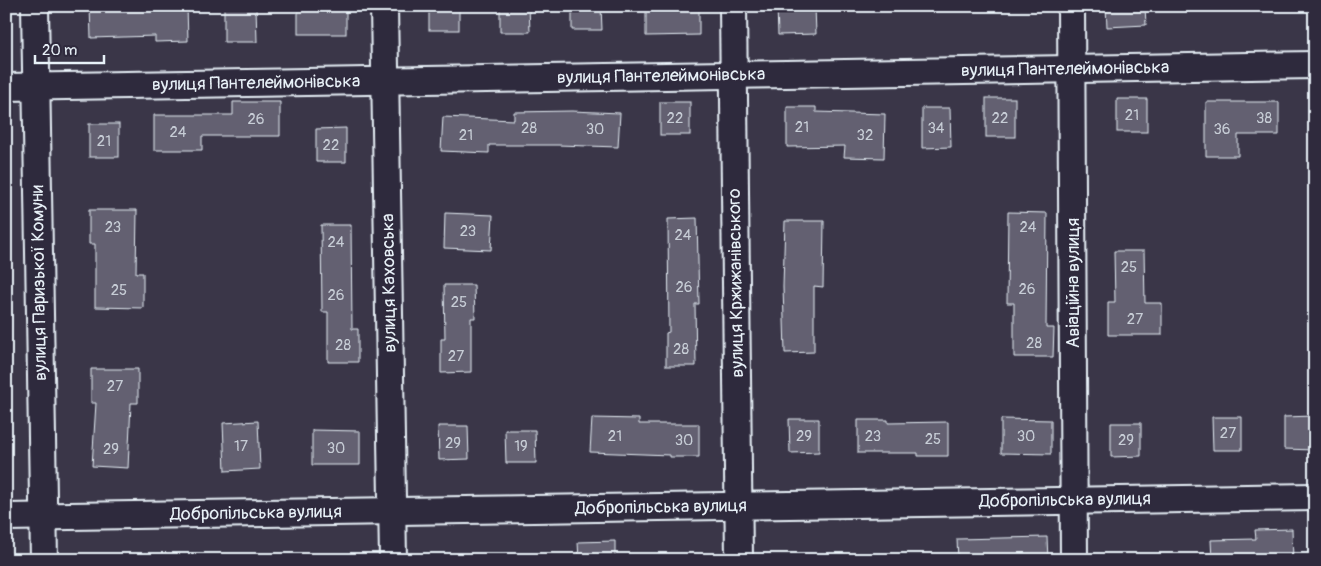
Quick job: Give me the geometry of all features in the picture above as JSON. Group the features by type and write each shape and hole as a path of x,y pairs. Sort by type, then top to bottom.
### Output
{"street":[{"name":"вулиця Паризької Комуни","path":"35,6 44,560"},
{"name":"вулиця Каховська","path":"384,6 393,560"},
{"name":"вулиця Кржижанівського","path":"733,6 738,560"},
{"name":"Авіаційна вулиця","path":"1071,6 1074,560"},
{"name":"вулиця Пантелеймонівська","path":"6,87 1315,65"},
{"name":"Добропільська вулиця","path":"6,517 1315,496"}],"building":[{"path":"90,6 123,6 123,8 187,6 188,41 155,42 155,36 91,38"},
{"path":"298,6 346,6 346,34 298,34"},
{"path":"429,6 459,6 459,30 429,30"},
{"path":"500,6 529,6 530,32 500,32"},
{"path":"572,6 601,6 602,30 572,30"},
{"path":"646,6 699,6 699,35 646,36"},
{"path":"777,6 815,6 816,34 778,35"},
{"path":"1106,6 1145,6 1146,25 1107,27"},
{"path":"224,7 256,7 257,42 224,42"},
{"path":"986,98 1015,98 1015,137 986,137"},
{"path":"1117,99 1147,99 1147,132 1117,132"},
{"path":"233,102 280,102 280,136 202,136 202,150 154,150 154,115 233,115"},
{"path":"660,102 690,102 690,135 660,135"},
{"path":"1206,102 1279,102 1279,135 1238,135 1238,156 1206,156"},
{"path":"787,107 816,107 816,112 885,114 884,158 844,157 845,146 787,147"},
{"path":"922,108 950,108 951,147 922,148"},
{"path":"572,111 620,113 618,147 489,145 489,153 441,151 443,117 514,120 514,112"},
{"path":"89,124 119,124 119,157 89,157"},
{"path":"346,128 346,162 316,162 316,129"},
{"path":"89,210 137,210 136,273 143,273 143,308 95,307 95,244 89,244"},
{"path":"1008,212 1047,213 1046,328 1054,328 1053,357 1014,357 1014,303 1007,303"},
{"path":"445,213 493,215 491,250 444,248"},
{"path":"697,218 699,304 695,304 696,366 666,366 666,333 669,332 668,219"},
{"path":"785,221 824,221 823,287 814,286 814,352 785,353 783,286"},
{"path":"321,225 351,225 352,329 358,329 358,362 328,362 328,312 322,312"},
{"path":"1114,251 1144,251 1145,303 1162,303 1162,335 1108,335 1108,302 1115,302"},
{"path":"444,285 474,285 475,318 471,318 471,372 441,373 441,339 445,339"},
{"path":"91,369 138,369 138,403 131,403 128,468 92,466 96,403 91,403"},
{"path":"1314,416 1314,450 1284,449 1284,417"},
{"path":"1212,417 1242,417 1242,450 1213,450"},
{"path":"592,418 639,419 639,424 699,424 699,457 590,452"},
{"path":"789,419 819,419 819,452 790,453"},
{"path":"1001,419 1051,420 1051,454 1001,453"},
{"path":"858,420 888,420 888,423 948,422 948,456 918,456 918,453 858,453"},
{"path":"258,421 260,469 225,471 223,423"},
{"path":"1111,423 1141,423 1141,456 1111,457"},
{"path":"438,426 468,426 469,459 439,460"},
{"path":"312,430 360,431 360,465 312,465"},
{"path":"505,430 535,430 536,463 506,463"},
{"path":"1292,529 1293,560 1212,560 1211,540 1256,539 1255,530"},
{"path":"1047,537 1048,560 958,560 957,539"},
{"path":"615,541 615,560 579,560 578,542"}]}
